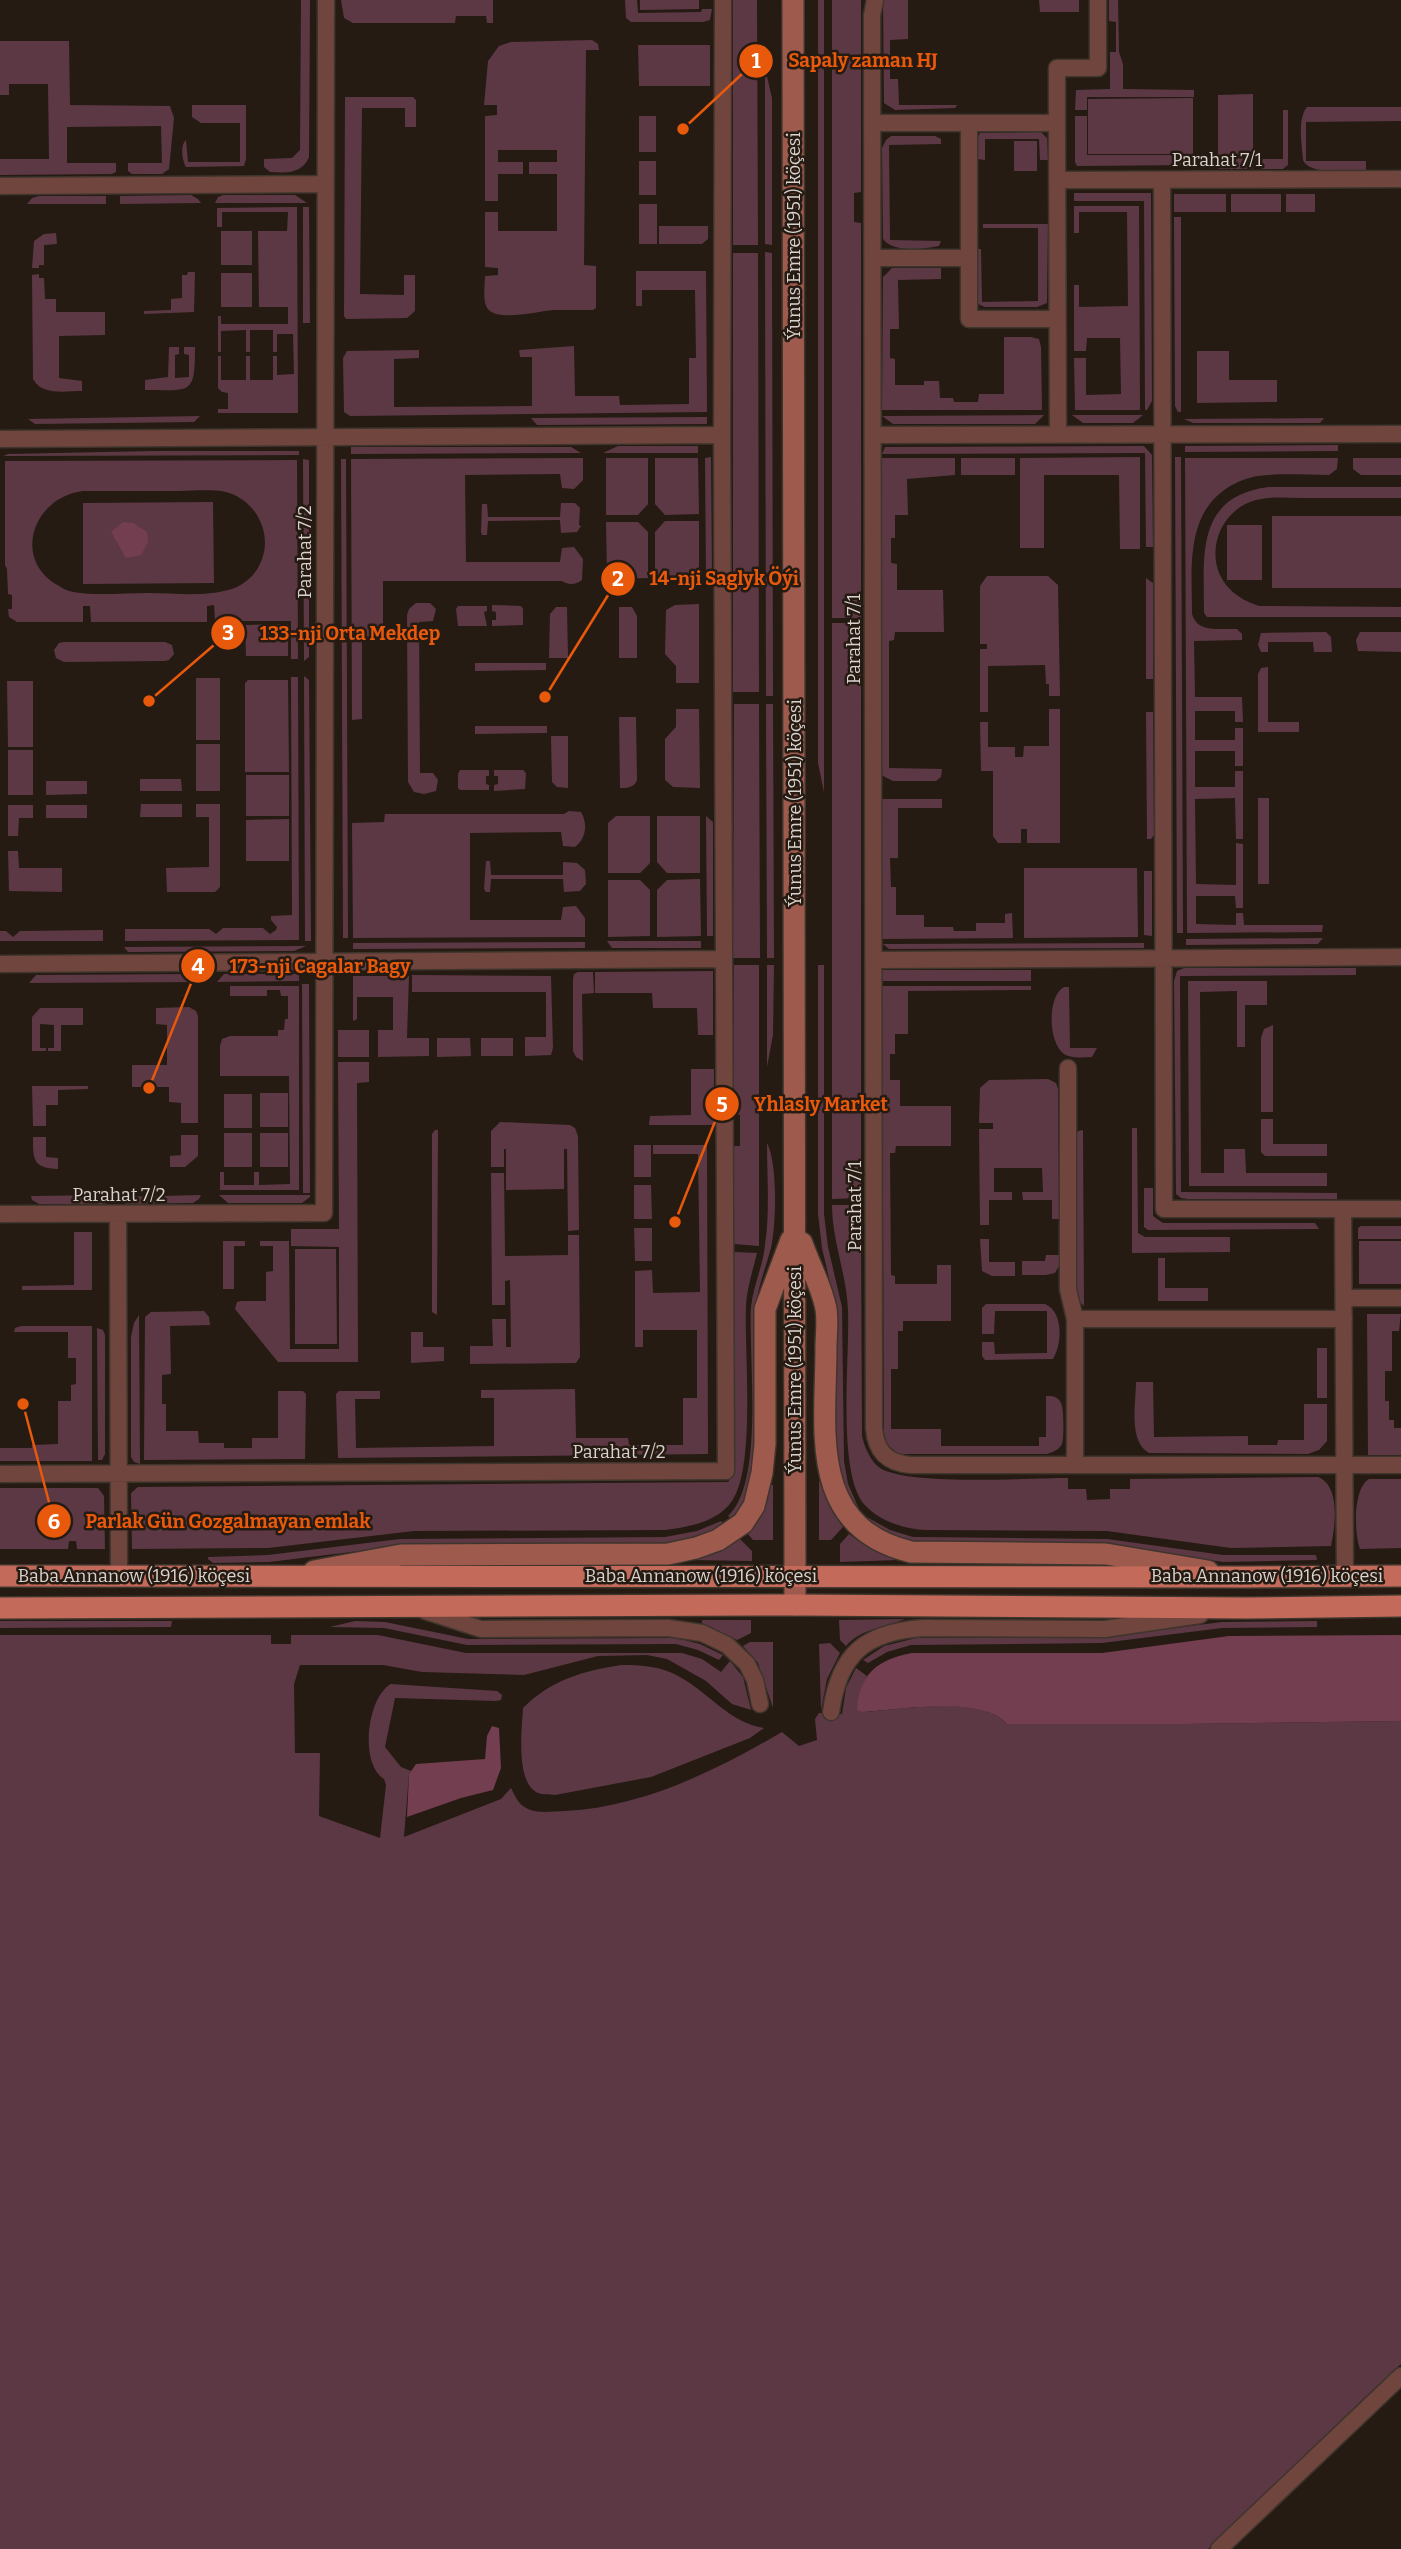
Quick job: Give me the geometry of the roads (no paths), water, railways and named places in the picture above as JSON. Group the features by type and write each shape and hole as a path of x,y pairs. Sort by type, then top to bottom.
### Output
{"main road":[{"name":"Baba Annanow (1916) köçesi","path":"0,1576 1401,1576"},
{"name":"Baba Annanow (1916) köçesi","path":"0,1608 1401,1606"}],"street":[{"name":"Parahat 7/2","path":"0,1214 324,1213 326,0"},
{"name":"Parahat 7/2","path":"0,1474 726,1471 723,0"},
{"name":"Ýunus Emre (1951) köçesi","path":"793,0 795,1605"},
{"name":"Parahat 7/1","path":"875,0 872,15 872,123 876,1443 884,1457 904,1465 1401,1465"},
{"path":"1058,434 1057,68 1098,68 1098,0"},
{"path":"872,123 1057,123"},
{"path":"969,123 969,319 1058,319"},
{"name":"Parahat 7/1","path":"1343,1209 1164,1209 1163,180 1401,179"},
{"path":"1057,180 1163,180"},
{"path":"0,186 325,184"},
{"path":"873,258 969,258"},
{"path":"873,435 1401,434"},
{"path":"0,439 722,435"},
{"path":"874,960 1401,957"},
{"path":"0,964 724,959"},
{"path":"1068,1068 1068,1289 1075,1320 1075,1465"},
{"path":"1345,1576 1343,1209 1401,1209"},
{"path":"118,1214 119,1576"},
{"path":"284,1576 401,1555 668,1554 696,1548 730,1534 750,1514 759,1492 765,1444 765,1309 796,1228"},
{"path":"796,1228 826,1309 827,1460 841,1507 856,1526 888,1545 911,1552 1106,1554 1247,1577"},
{"path":"1344,1298 1401,1298"},
{"path":"1075,1320 1344,1319"},
{"path":"410,1606 481,1629 668,1628 695,1631 719,1640 741,1658 755,1680 760,1704"},
{"name":"Baba Annanow (1916) köçesi","path":"831,1712 836,1683 851,1656 866,1643 893,1632 923,1628 1105,1629 1247,1608"},
{"path":"1219,2549 1401,2375"}],"place":[{"name":"Sapaly zaman HJ","path":"683,129"},
{"name":"14-nji Saglyk Öýi","path":"545,697"},
{"name":"133-nji Orta Mekdep","path":"149,701"},
{"name":"173-nji Cagalar Bagy","path":"149,1088"},
{"name":"Yhlasly Market","path":"675,1222"},
{"name":"Parlak Gün Gozgalmayan emlak","path":"23,1404"}]}
